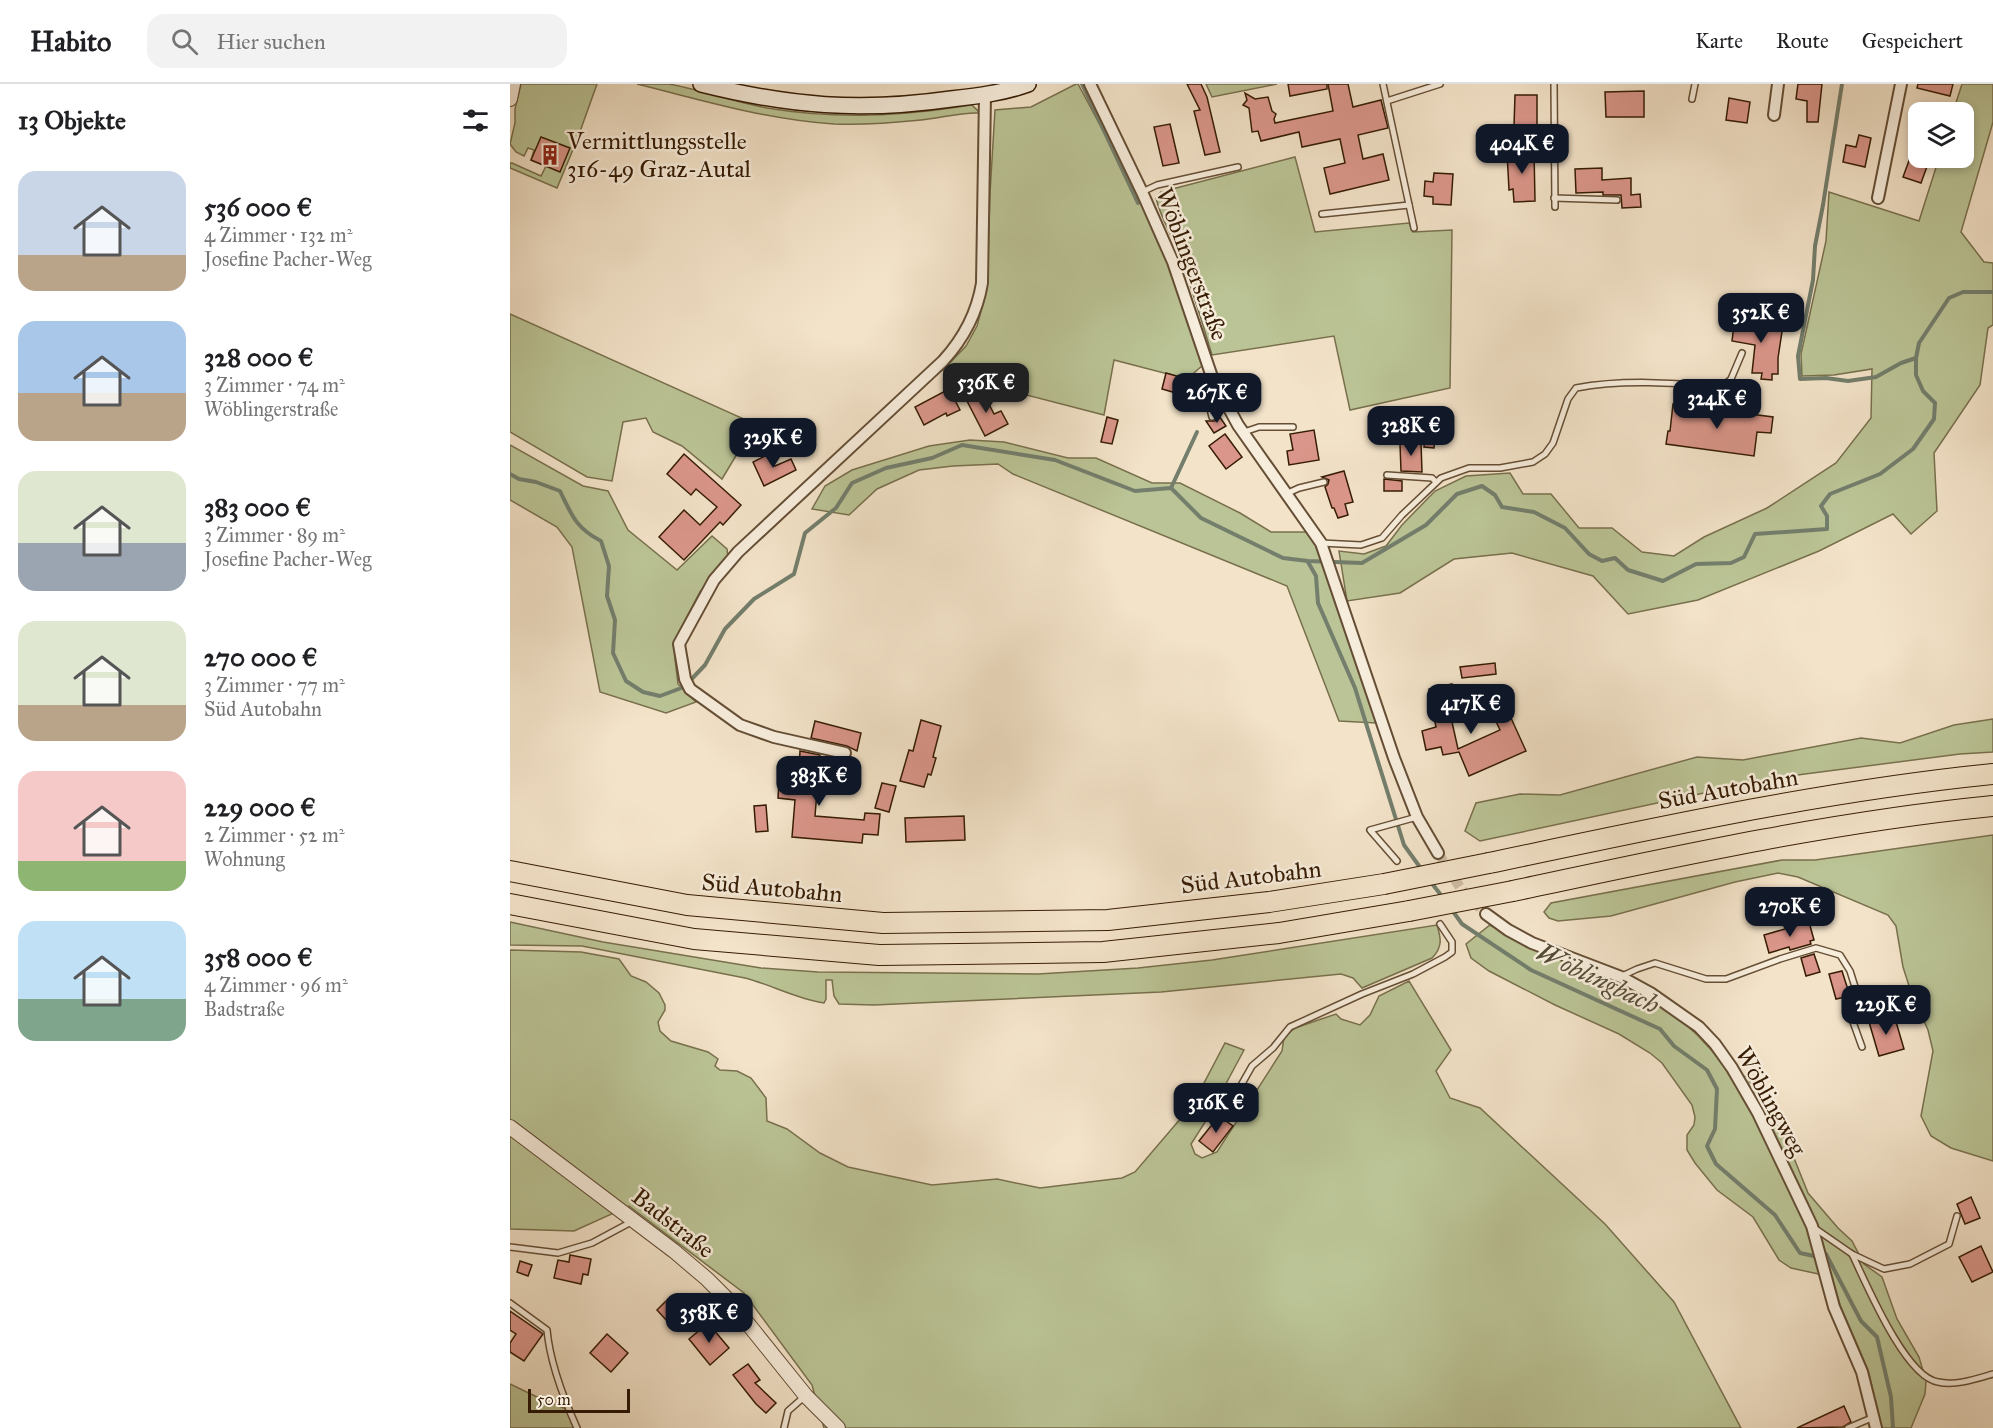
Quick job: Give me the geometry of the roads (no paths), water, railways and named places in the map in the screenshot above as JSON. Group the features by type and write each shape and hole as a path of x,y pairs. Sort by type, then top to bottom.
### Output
{"highway":[{"name":"Süd Autobahn","path":"510,871 687,905 883,923 1108,920 1269,902 1384,884 1713,816 1921,781 1993,774"},
{"path":"510,904 694,939 879,955 1103,952 1279,933 1409,912 1723,846 1924,813 1993,806"}],"main road":[{"path":"701,84 732,88 807,104 859,107 926,103 1028,84"}],"street":[{"path":"510,99 513,84"},
{"name":"Wöblingerstraße","path":"1090,84 1173,262 1216,383 1244,432 1288,493 1323,548 1414,818"},
{"path":"1774,116 1778,84"},
{"path":"1878,198 1901,84"},
{"path":"845,753 774,737 740,725 687,684 679,644 714,580 738,552 943,361 965,334 976,309 982,284 993,90"},
{"path":"1414,818 1438,853"},
{"name":"Wöblingweg","path":"1485,915 1532,943 1621,977 1680,1012 1715,1044 1758,1113 1812,1226 1834,1307 1862,1372 1875,1422"},
{"name":"Badstraße","path":"510,1127 682,1258 732,1304 806,1396 838,1428"}],"lane":[{"path":"1383,84 1414,228"},
{"path":"1387,101 1440,84"},
{"path":"1554,84 1555,207"},
{"path":"1692,99 1695,84"},
{"path":"1142,192 1157,185 1238,167"},
{"path":"1554,198 1617,200"},
{"path":"1322,214 1409,205"},
{"path":"1323,548 1361,545 1382,538 1408,508 1441,478 1469,468 1500,468 1533,462 1545,454 1553,443 1568,399 1576,388 1595,384 1662,382 1722,387 1731,379 1742,353"},
{"path":"1212,417 1208,398 1211,387 1216,383"},
{"path":"1244,432 1259,427 1293,427"},
{"path":"1387,476 1432,478 1436,482"},
{"path":"1288,493 1324,482"},
{"path":"1397,861 1370,830 1414,818"},
{"path":"1227,1110 1252,1066 1273,1048 1290,1027 1362,994 1413,974 1452,952 1452,942 1440,924"},
{"path":"1621,977 1655,963 1706,979 1726,979 1816,948 1840,955 1850,971 1856,990 1853,1022 1862,1047"},
{"path":"1812,1226 1852,1254 1884,1269 1910,1264 1949,1244 1957,1216"},
{"path":"510,1247 558,1253 592,1244 635,1220"},
{"path":"1852,1254 1894,1336 1919,1372 1937,1383 1969,1382 1993,1374"},
{"path":"510,1303 547,1330 553,1364 577,1428"},
{"path":"784,1428 788,1411 806,1396"},
{"path":"1848,1428 1875,1422"}],"waterway":[{"path":"1082,84 1138,203"},
{"path":"1842,84 1815,246 1813,280 1798,356 1800,379 1826,378 1848,381 1876,377 1901,363 1916,358"},
{"path":"510,474 519,479 536,482 560,491 580,526 601,541 609,566 607,596 615,620 613,653 626,681 643,692 660,696 684,687 705,665 725,629 754,599 794,574 805,533 836,508 852,483 886,468 932,458 962,445 1055,460 1135,491 1171,488 1201,518 1283,558 1308,561 1362,563 1426,525 1457,494 1482,486 1495,495 1502,507 1534,512 1565,528 1589,554 1602,561 1615,558 1628,570 1663,581 1696,564 1731,563 1744,557 1755,534 1827,529 1827,516 1821,506 1830,494 1880,474 1913,449 1934,419 1935,403 1923,391 1916,375 1916,358 1919,343 1949,298 1963,292 1993,292"},
{"path":"1171,488 1197,432"},
{"name":"Wöblingbach","path":"1308,562 1316,576 1318,603 1355,688 1404,845 1422,870"},
{"name":"Wöblingbach","path":"1430,881 1444,899"},
{"name":"Wöblingbach","path":"1452,910 1462,924 1531,970 1660,1029 1674,1046 1707,1070 1717,1089 1715,1129 1707,1146 1716,1164 1775,1215 1800,1253 1814,1256 1826,1254 1861,1321 1877,1337 1891,1397 1893,1428"}],"tunnel":[{"path":"1438,853 1461,889 1486,914"}],"place":[{"name":"Vermittlungsstelle 316-49 Graz-Autal","path":"550,155"}]}
